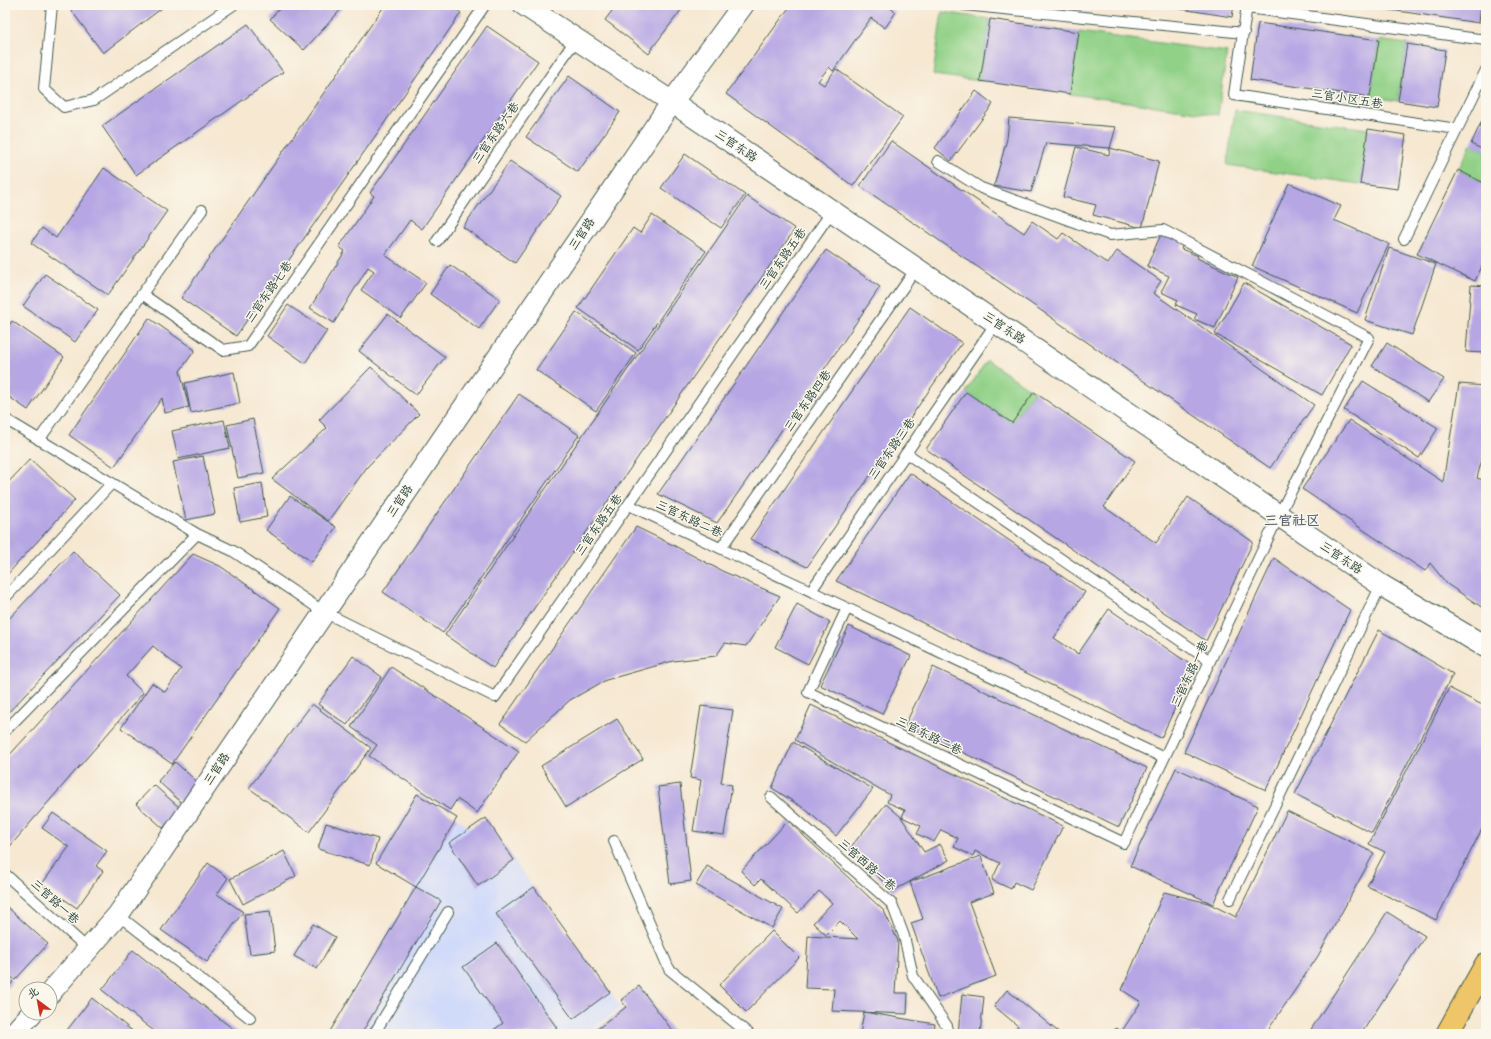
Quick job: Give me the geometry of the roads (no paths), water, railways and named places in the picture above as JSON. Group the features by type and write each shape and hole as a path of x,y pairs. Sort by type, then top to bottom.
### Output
{"main road":[{"path":"1447,1034 1486,964"}],"street":[{"name":"三官东路","path":"524,5 672,102 1381,585 1486,647"},
{"name":"三官路","path":"58,984 118,915 672,102 744,5"},
{"path":"13,1034 25,1021"}],"lane":[{"path":"52,5 44,89 64,107 94,100 233,5"},
{"name":"三官东路七巷","path":"142,294 223,350 248,346 485,5"},
{"path":"964,5 1244,33 1247,6 1486,40"},
{"name":"三官小区五巷","path":"1244,33 1234,95 1457,129"},
{"name":"三官东路六巷","path":"436,241 576,39"},
{"path":"1404,239 1486,70"},
{"name":"三官东路一巷","path":"938,161 981,188 1110,236 1163,230 1369,338 1278,515 1124,843"},
{"path":"39,440 202,210"},
{"name":"三官东路五巷","path":"324,612 495,697 832,212"},
{"name":"三官东路四巷","path":"721,548 916,269"},
{"name":"三官东路三巷","path":"811,591 996,323"},
{"path":"5,419 197,534 233,551 324,612"},
{"path":"906,453 1210,661"},
{"path":"5,598 112,483"},
{"name":"三官东路二巷","path":"629,504 1164,758"},
{"path":"5,731 197,534"},
{"path":"1230,899 1381,585"},
{"name":"三官东路二巷","path":"847,608 808,692 1124,843"},
{"name":"三官西路一巷","path":"771,797 892,904 904,936 913,976 947,1026 946,1034"},
{"path":"614,841 669,969 750,1034"},
{"name":"三官路一巷","path":"5,874 88,949"},
{"path":"374,1034 448,912"},
{"path":"118,915 250,1018"}],"district":[{"name":"三官社区","path":"1292,521"}]}
